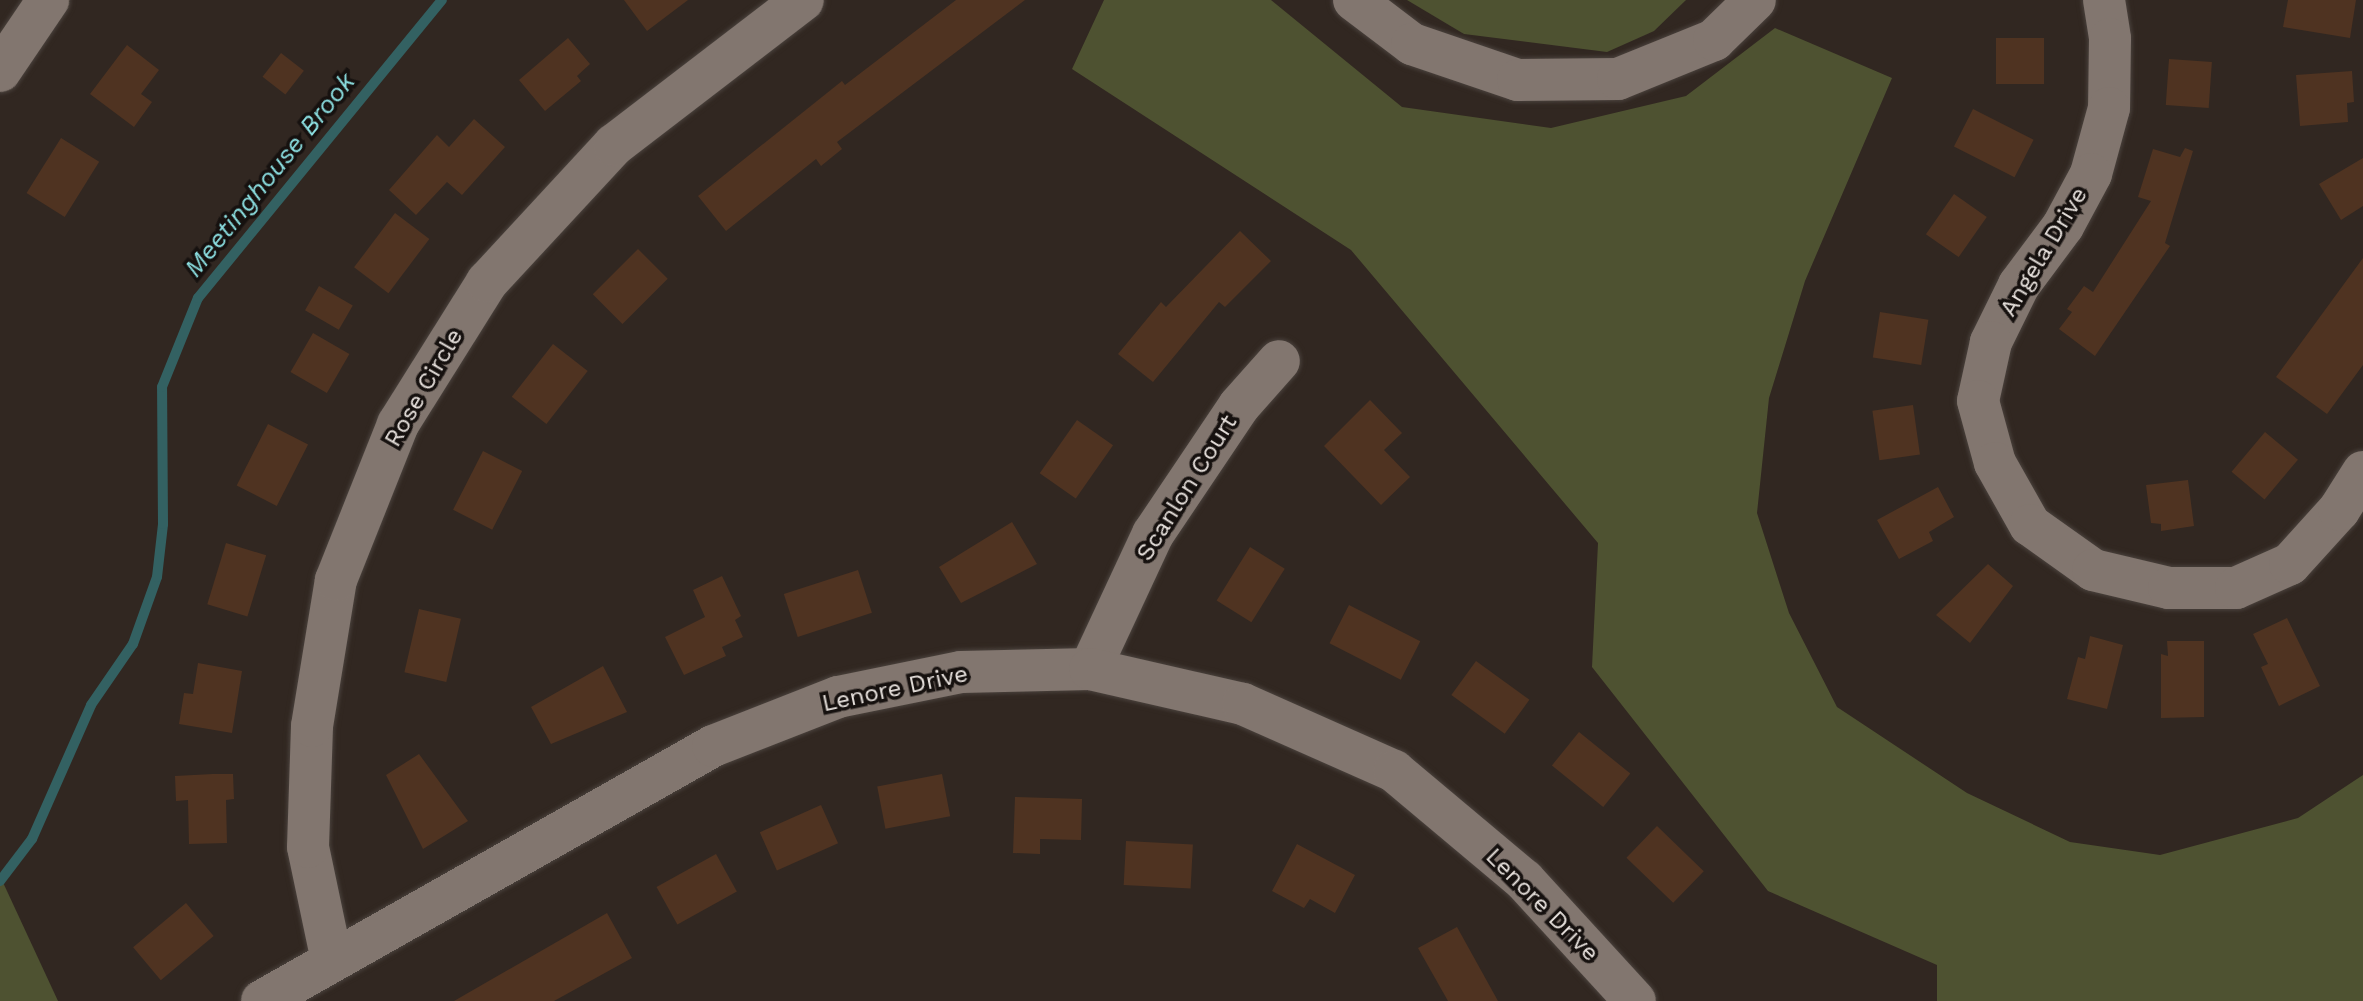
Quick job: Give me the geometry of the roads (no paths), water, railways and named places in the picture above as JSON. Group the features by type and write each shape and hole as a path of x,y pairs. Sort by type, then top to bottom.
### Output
{"street":[{"path":"0,71 48,0"},
{"name":"Rose Circle","path":"332,961 308,847 312,726 336,580 398,424 487,282 614,145 803,0"},
{"path":"1354,0 1412,44 1518,80 1618,79 1714,40 1755,0"},
{"name":"Angela Drive","path":"2104,0 2110,39 2109,108 2091,174 2063,226 2019,285 1991,342 1978,401 1995,463 2030,525 2080,561 2093,570 2169,588 2236,588 2290,564 2339,510 2363,472"},
{"name":"Scanlon Court","path":"1090,669 1153,534 1239,406 1279,361"},
{"name":"Lenore Drive","path":"262,1001 713,746 838,697 961,672 1090,669 1243,704 1394,771 1524,880 1635,1001"}],"waterway":[{"name":"Meetinghouse Brook","path":"0,881 32,839 91,705 133,644 157,577 163,524 162,387 198,298 442,0"}]}
